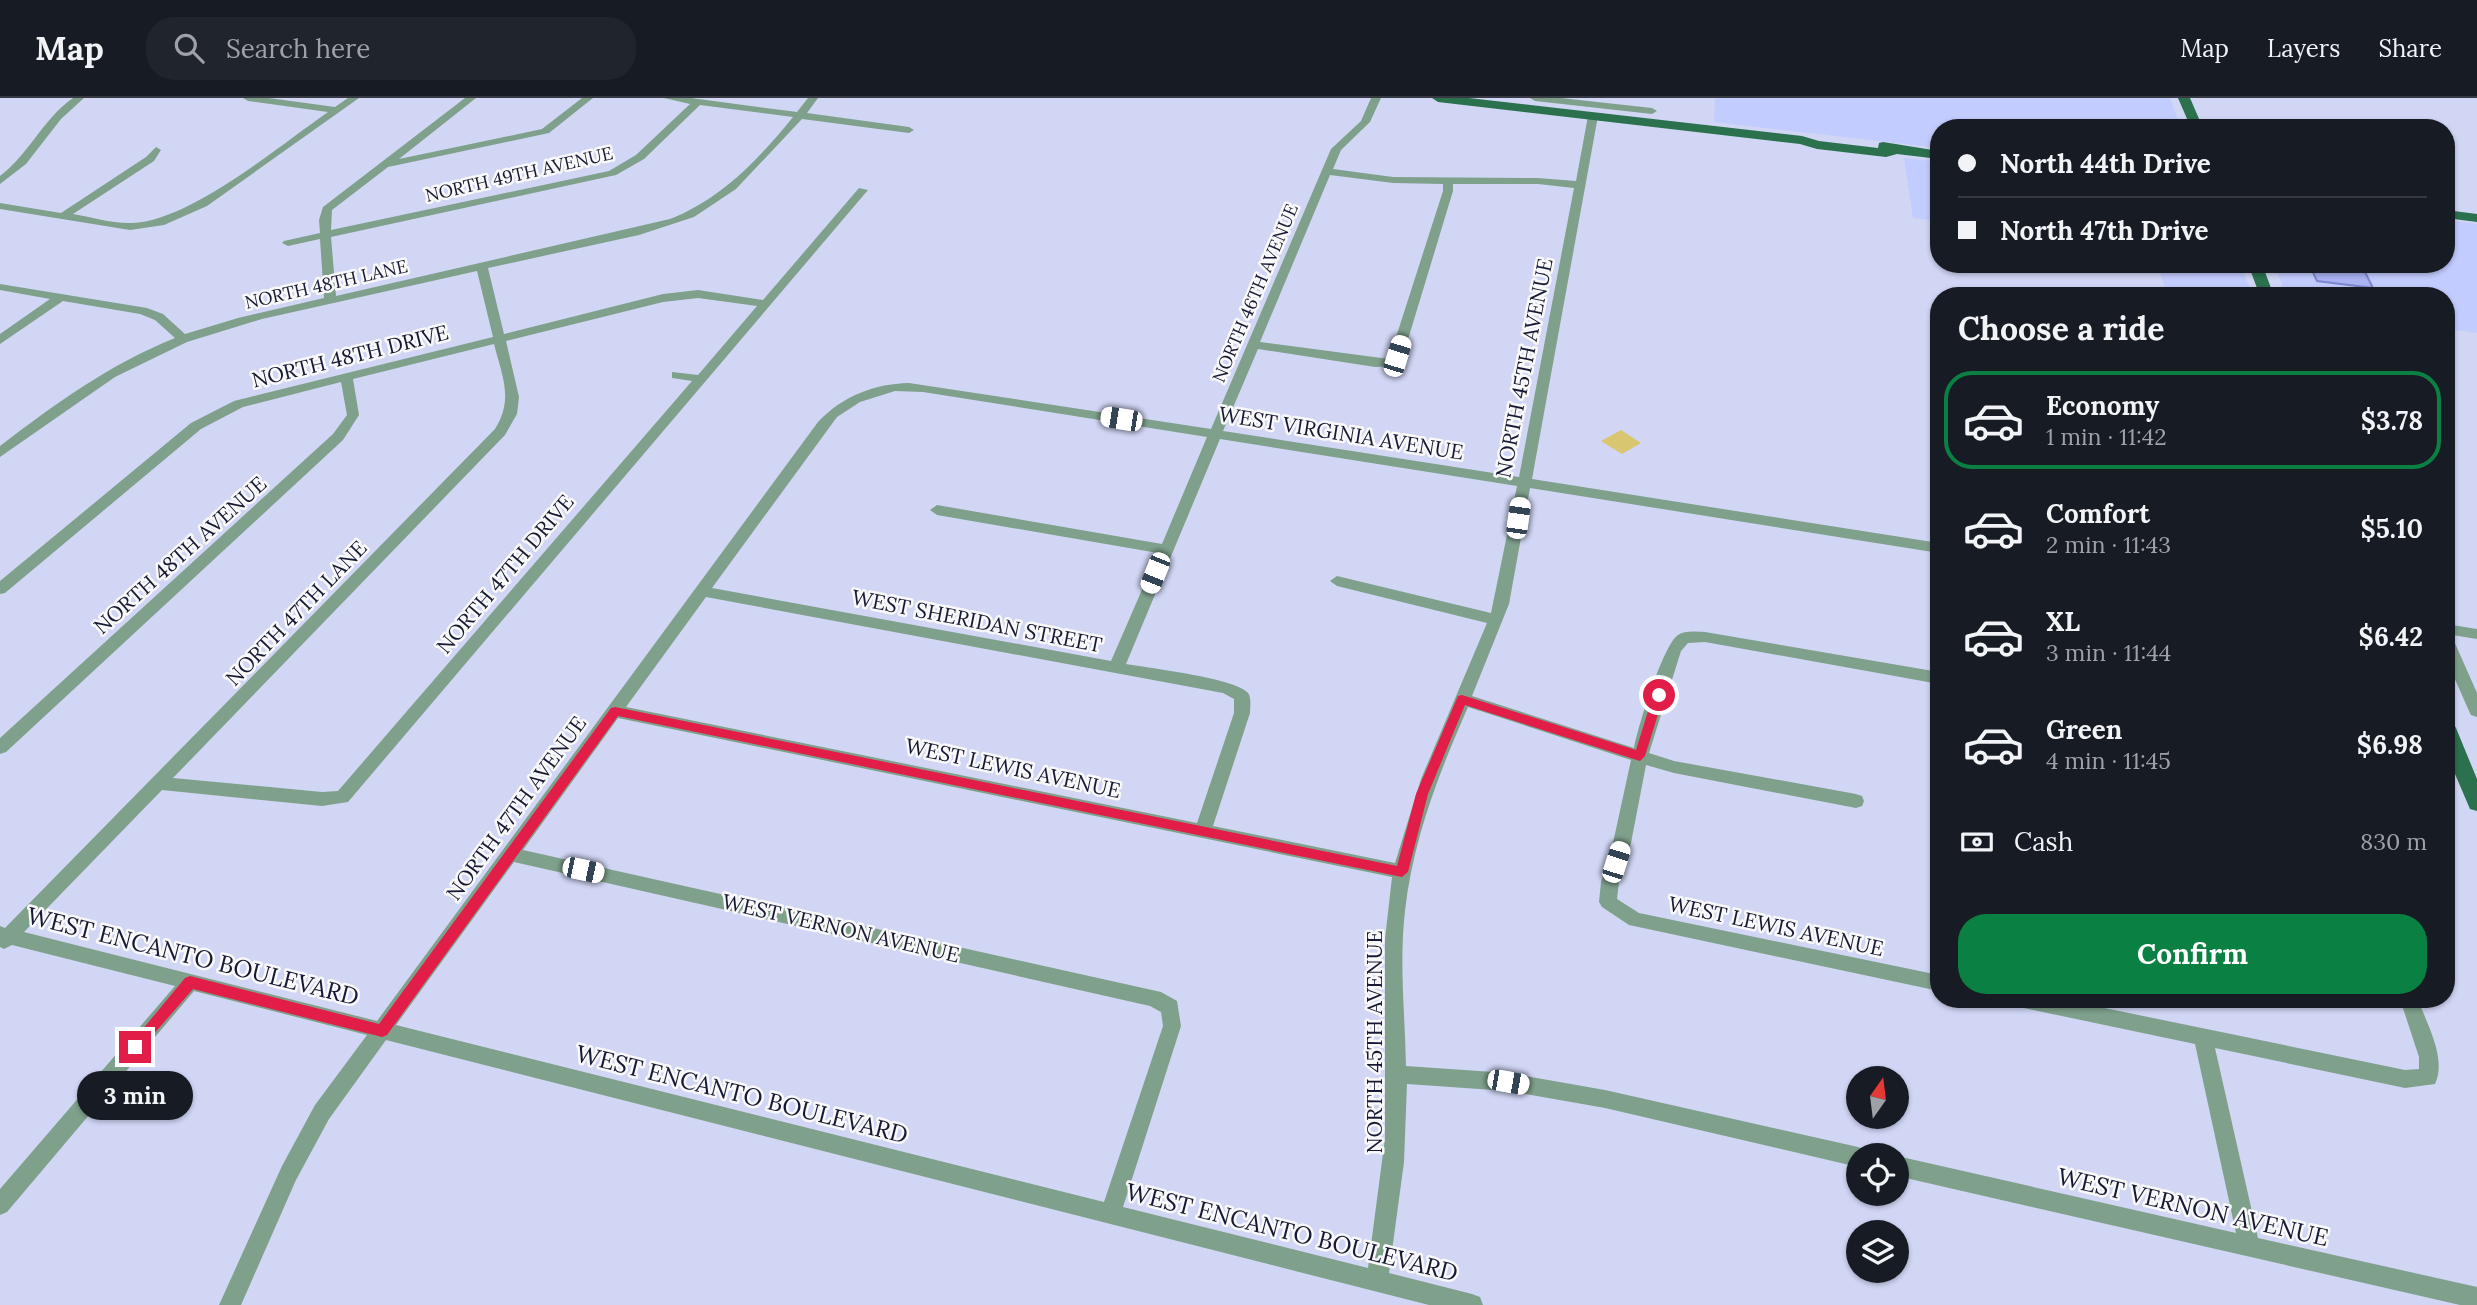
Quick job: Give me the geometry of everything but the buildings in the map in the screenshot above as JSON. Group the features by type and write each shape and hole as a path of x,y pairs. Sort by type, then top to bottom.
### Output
{"main road":[{"path":"1438,98 1593,116 1651,117 1802,140 1816,145 1886,153 1896,150 1930,154"},
{"path":"2184,98 2193,119"},
{"path":"2455,215 2477,218"},
{"path":"2455,750 2477,803"}],"street":[{"path":"0,181 26,161 64,107 79,98"},
{"path":"248,98 335,110"},
{"path":"0,206 130,227 160,223 203,204 354,98"},
{"path":"330,301 330,267 324,220 327,209 471,98"},
{"path":"383,165 545,131 588,98"},
{"path":"669,98 909,130"},
{"name":"NORTH 48TH LANE","path":"0,453 67,402 125,366 183,339 240,321 693,220 721,197 801,115 813,98"},
{"name":"NORTH 48TH LANE","path":"801,115 816,108 826,98"},
{"name":"NORTH 46TH AVENUE","path":"1116,668 1213,433 1326,171 1343,140 1365,122 1376,98"},
{"path":"1535,98 1651,117 1653,98"},
{"name":"NORTH 49TH AVENUE","path":"288,243 611,173 640,156 698,102"},
{"name":"NORTH 45TH AVENUE","path":"1377,1281 1394,1172 1397,1074 1392,956 1402,872 1422,794 1496,620 1507,584 1523,484 1593,116"},
{"path":"63,216 150,159 156,150"},
{"path":"1326,171 1386,179 1581,184"},
{"path":"1252,344 1375,363 1392,363 1397,356 1448,182"},
{"name":"NORTH 47TH DRIVE","path":"159,783 323,799 342,797 863,190"},
{"name":"NORTH 47TH LANE","path":"3,939 159,783 500,432 511,414 513,397 481,267"},
{"path":"0,288 143,311 159,317 183,339"},
{"name":"NORTH 48TH DRIVE","path":"0,589 196,426 239,404 500,337 680,295 698,294 767,304"},
{"path":"0,340 61,297"},
{"path":"676,375 702,379"},
{"name":"NORTH 48TH AVENUE","path":"0,748 338,437 353,415 346,376"},
{"name":"WEST VIRGINIA AVENUE","path":"876,382 1930,547"},
{"name":"NORTH 47TH AVENUE","path":"230,1305 306,1139 322,1112 829,417 876,382"},
{"path":"1056,424 1063,410"},
{"path":"937,510 1165,549"},
{"path":"1695,527 1696,510"},
{"path":"1892,541 1894,557"},
{"path":"1336,581 1496,620"},
{"name":"WEST SHERIDAN STREET","path":"704,591 1226,688 1242,696 1242,713 1203,831"},
{"path":"2455,630 2477,634"},
{"path":"1640,756 1674,649 1684,638 1704,637 1930,676"},
{"path":"2455,661 2477,711"},
{"path":"1462,699 1640,756 1704,773 1856,801"},
{"name":"WEST LEWIS AVENUE","path":"615,711 1402,872"},
{"name":"WEST LEWIS AVENUE","path":"1640,756 1622,843 1610,882 1608,902 1635,920 1930,981"},
{"name":"WEST VERNON AVENUE","path":"511,854 1154,998 1170,1007 1172,1026 1111,1213"},
{"name":"WEST ENCANTO BOULEVARD","path":"3,939 190,982 1472,1305"},
{"path":"0,1205 190,982"},
{"path":"2061,1008 2405,1079 2428,1078 2429,1057 2412,1008"},
{"path":"2203,1038 2250,1248"},
{"path":"1397,1074 1508,1082 1592,1096 1846,1154"},
{"name":"WEST VERNON AVENUE","path":"1909,1169 2477,1298"}],"shaded area":[{"path":"1715,98 2170,98 2178,119 1930,119 1930,147 1714,122"},
{"path":"1904,158 1930,161 1930,220 1913,218"},
{"path":"2455,221 2477,224 2477,333 2455,330 2455,287 2283,287 2278,273 2455,273"},
{"path":"2160,273 2244,273 2249,287 2165,287"},
{"path":"1621,430 1641,443 1622,454 1601,441"}],"route":[{"path":"135,1047 190,982 382,1031 615,711 1402,872 1410,831 1422,794 1462,699 1640,756 1659,695"}]}
